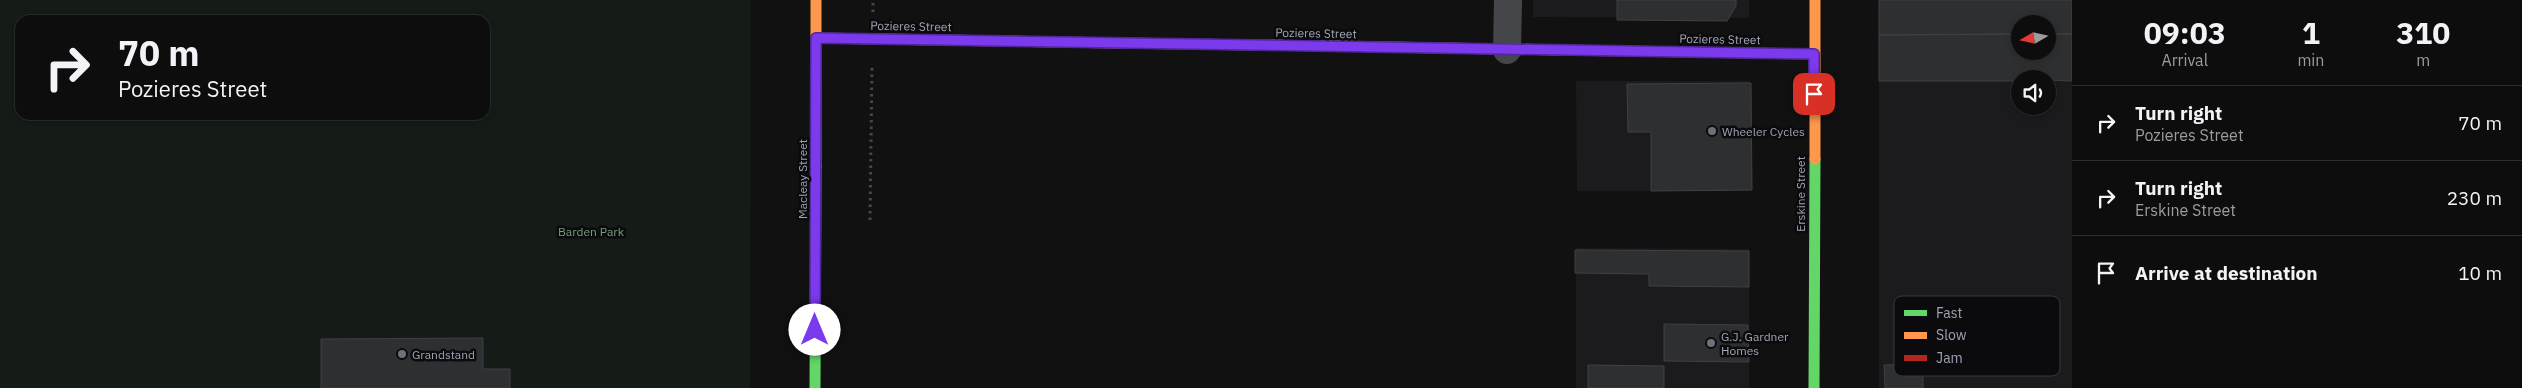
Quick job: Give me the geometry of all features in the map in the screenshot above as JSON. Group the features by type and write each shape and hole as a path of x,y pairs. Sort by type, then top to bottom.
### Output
{"street":[{"name":"Macleay Street","path":"815,388 816,0"},
{"path":"1507,50 1508,0"},
{"name":"Erskine Street","path":"1814,388 1815,0"},
{"name":"Pozieres Street","path":"816,38 1814,54"}],"path":[{"path":"870,220 873,0"}],"shaded area":[{"path":"1533,0 1749,0 1749,18 1533,17"},
{"path":"1879,0 2072,0 2072,388 1879,388"},
{"path":"1576,81 1749,81 1749,191 1577,191"},
{"path":"1576,248 1749,249 1749,388 1576,388"}],"green space":[{"name":"Barden Park","path":"0,0 751,0 750,388 0,388"}],"building":[{"path":"1617,0 1736,0 1736,6 1727,21 1617,20"},
{"path":"1879,0 2072,0 2072,34 2056,34 2056,15 2011,15 2011,34 1879,35"},
{"path":"2011,34 2011,60 2056,60 2056,34 2072,34 2072,81 2056,80 2056,70 2011,70 2011,81 1879,81 1879,35"},
{"path":"1751,83 1752,190 1651,191 1651,132 1628,132 1627,84"},
{"path":"1575,250 1749,251 1749,287 1649,286 1649,274 1575,273"},
{"path":"1664,324 1748,325 1749,362 1664,361"},
{"name":"Grandstand","path":"483,338 483,369 510,369 510,388 321,388 321,339"},
{"path":"1588,365 1664,366 1664,388 1588,388"},
{"path":"1884,365 1894,365 1894,376 1923,376 1923,388 1885,388"}],"traffic: fast":[{"path":"1116,43 1336,46"},
{"path":"1814,388 1815,159"},
{"path":"815,388 816,167"}],"traffic: slow":[{"path":"816,0 816,167"},
{"path":"1815,0 1815,159"},
{"path":"816,38 1116,43"},
{"path":"1336,46 1559,50"}],"traffic: jam":[{"path":"1559,50 1814,54"}],"place":[{"name":"Wheeler Cycles","path":"1712,131"},
{"name":"G.J. Gardner Homes","path":"1711,343"},
{"name":"Grandstand","path":"402,354"}],"route":[{"path":"815,330 816,38 1814,54 1814,94"}]}
